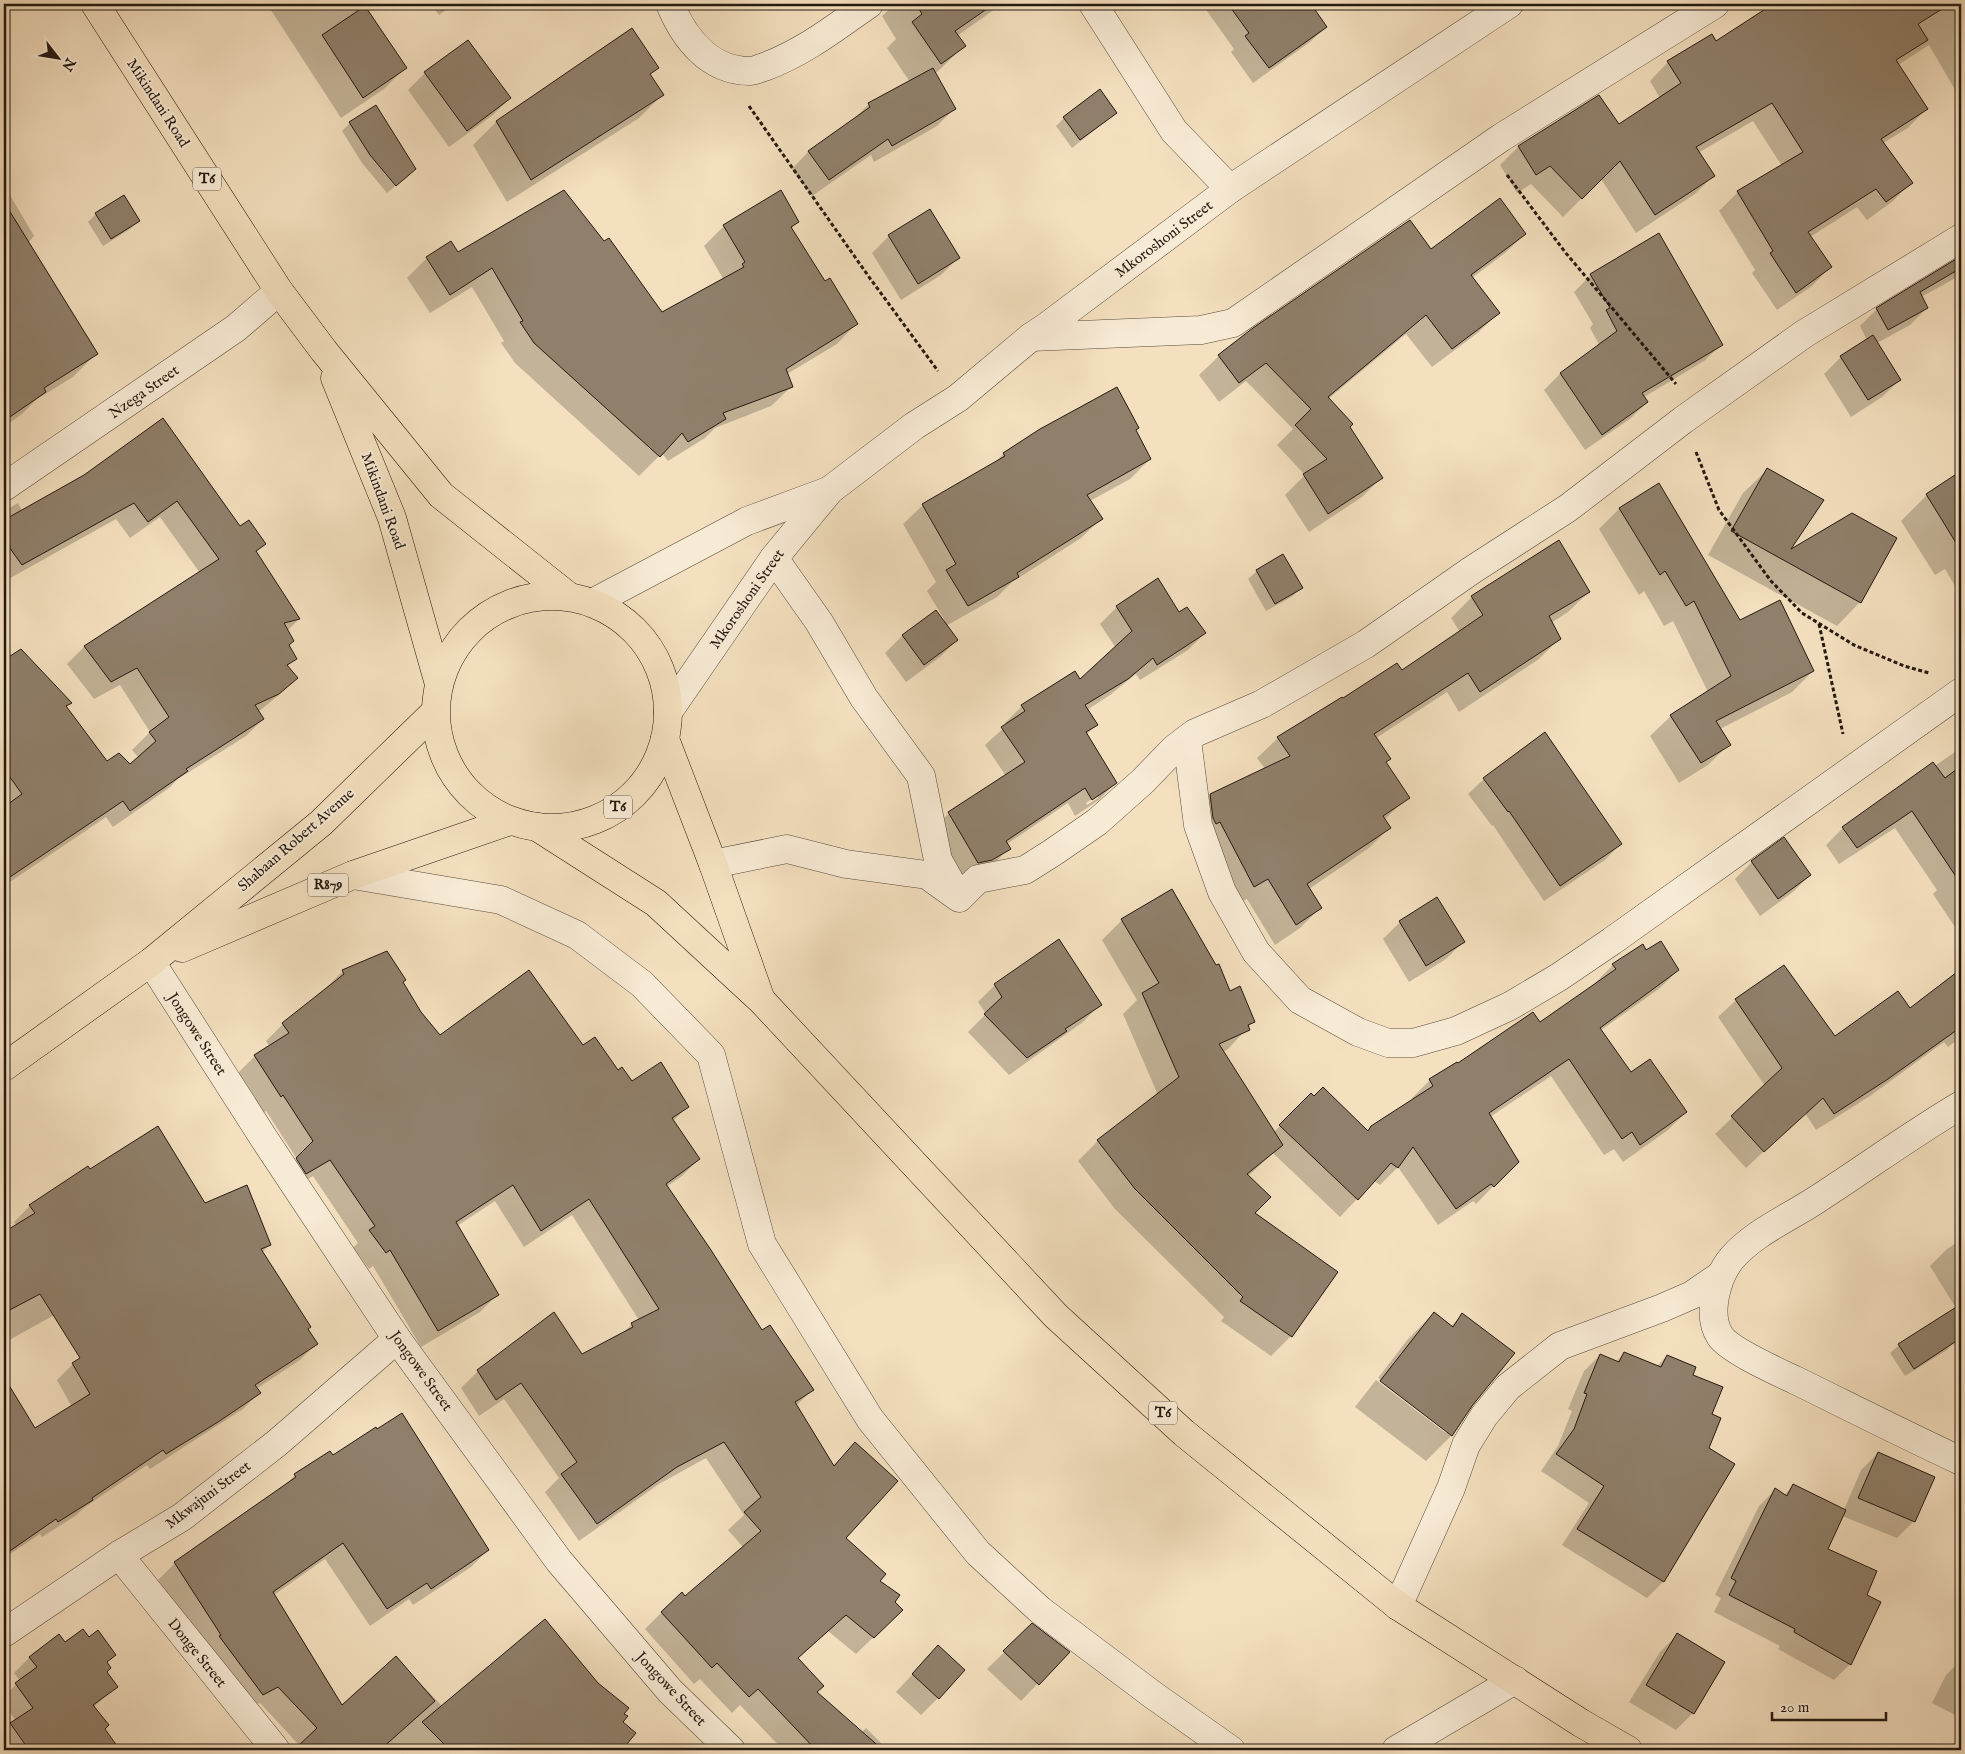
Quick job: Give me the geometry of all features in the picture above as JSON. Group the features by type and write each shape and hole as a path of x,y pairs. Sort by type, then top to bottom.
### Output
{"main road":[{"name":"Mikindani Road","path":"95,4 279,291 324,351 441,495 567,595"},
{"name":"Mikindani Road","path":"324,351 392,518 439,684"},
{"name":"T6","path":"567,595 594,602 618,616 639,634 655,657 665,683 668,712 665,739 655,766 639,789 617,807 593,821 565,827 538,827 510,821 485,808 464,789 448,766 438,740 435,712 439,684 449,657 465,634 486,616 511,602 538,596 567,595"},
{"name":"Shabaan Robert Avenue","path":"4,1067 151,962 321,823 435,712"},
{"name":"T6","path":"665,739 713,864 762,1001"},
{"name":"Shabaan Robert Avenue","path":"151,962 353,875 510,821"},
{"name":"T6","path":"538,827 656,903 762,1001 1056,1316 1184,1433 1398,1606 1628,1750"}],"street":[{"path":"670,4 676,19 695,47 720,66 751,71 786,59 869,4"},
{"path":"1093,4 1174,131 1230,189"},
{"name":"Mkoroshoni Street","path":"668,712 774,558 830,490 914,426 958,398 1031,337 1054,322 1230,189 1509,4"},
{"path":"1031,337 1201,330 1233,323 1486,147 1715,4"},
{"path":"959,898 978,879 1026,870 1097,822 1143,781 1174,748 1195,733 1262,704 1366,644 1472,570 1568,508 1690,415 1804,334 1961,238"},
{"name":"Nzega Street","path":"4,487 236,328 279,291"},
{"name":"Mkoroshoni Street","path":"594,602 747,521 830,490"},
{"path":"774,558 819,622 864,698 921,776 938,860 959,898"},
{"path":"1187,740 1198,825 1222,892 1256,952 1300,1000 1358,1032 1388,1043 1413,1043 1456,1031 1510,1006 1551,982 1612,941 1961,692"},
{"path":"713,864 788,849 846,864 927,875 959,898"},
{"path":"353,875 500,900 577,935 642,984 711,1055 762,1244 870,1418 978,1553 1040,1610 1153,1695 1231,1750"},
{"name":"Jongowe Street","path":"151,962 263,1137 397,1339 559,1561 670,1691 731,1750"},
{"path":"1961,1105 1812,1202 1751,1239 1731,1260 1721,1276 1714,1299 1715,1322 1720,1337 1743,1354 1882,1424 1961,1461"},
{"path":"1398,1606 1450,1488 1466,1445 1484,1416 1508,1387 1560,1346 1662,1308 1692,1294 1721,1276"},
{"name":"Mkwajuni Street","path":"4,1633 119,1555 182,1517 277,1443 397,1339"},
{"name":"Donge Street","path":"119,1555 276,1750"},
{"path":"1396,1750 1515,1680"}],"path":[{"path":"720,66 869,277 958,398"},
{"path":"1486,147 1690,415 1719,510 1771,582 1802,613 1854,645 1904,666 1933,674"},
{"path":"1819,624 1845,740 1856,768"}],"building":[{"path":"916,4 994,4 955,31 966,46 941,64 912,22 922,14"},
{"path":"1228,4 1311,4 1327,27 1269,68 1245,36 1249,33"},
{"path":"1773,4 1950,4 1918,24 1928,40 1896,60 1928,109 1881,139 1913,183 1886,202 1876,189 1808,232 1832,267 1796,293 1770,253 1773,251 1737,191 1803,152 1772,103 1696,147 1715,176 1655,215 1620,161 1582,199 1550,166 1536,175 1518,146 1599,95 1619,124 1681,83 1667,61 1712,34 1716,41"},
{"path":"365,6 407,68 363,98 322,35"},
{"path":"632,28 659,68 650,74 664,95 531,180 496,121"},
{"path":"468,40 511,98 467,131 424,72"},
{"path":"933,68 956,109 892,146 888,139 829,180 808,151 870,107 868,103"},
{"path":"1100,89 1117,113 1080,140 1063,117"},
{"path":"376,105 416,169 396,186 370,155 349,122"},
{"path":"564,190 604,241 609,238 662,312 744,267 742,264 745,262 723,225 781,190 799,222 791,227 825,281 830,278 858,324 786,369 793,387 723,413 726,419 688,442 682,433 660,457 534,343 520,322 523,321 492,268 450,295 426,257 451,241 458,252"},
{"path":"124,195 140,221 111,239 95,213"},
{"path":"1500,198 1526,234 1471,275 1500,313 1452,349 1426,315 1328,397 1353,424 1350,427 1383,478 1328,514 1303,474 1327,459 1295,425 1311,409 1266,363 1239,383 1218,355 1253,328 1410,220 1431,249"},
{"path":"4,202 98,354 44,388 46,392 4,421"},
{"path":"930,209 960,258 918,284 888,235"},
{"path":"1659,233 1723,345 1642,393 1648,402 1602,435 1560,373 1617,331 1606,310 1610,308 1590,274"},
{"path":"1961,256 1961,268 1920,292 1928,308 1888,330 1876,308"},
{"path":"1873,335 1901,380 1868,400 1840,356"},
{"path":"1117,387 1139,428 1136,430 1151,459 1087,495 1103,519 1017,573 1019,577 968,606 946,570 956,564 922,504 1005,456 1003,453 1040,429"},
{"path":"163,418 240,526 249,520 266,544 256,551 300,619 284,623 294,641 289,645 297,659 287,665 298,678 279,694 255,705 264,719 186,769 188,771 130,811 123,801 4,881 4,807 22,794 4,769 4,660 21,649 72,703 66,706 107,761 119,753 130,764 156,741 149,732 169,717 137,668 111,682 84,646 219,559 177,501 148,522 134,503 22,565 4,540 4,520 84,475"},
{"path":"1767,468 1824,500 1791,549 1852,513 1897,538 1861,603 1731,531"},
{"path":"1961,471 1961,551 1926,494"},
{"path":"1659,483 1740,620 1780,600 1814,671 1716,721 1731,745 1701,763 1670,715 1731,676 1694,601 1686,606 1665,571 1660,575 1619,508"},
{"path":"1559,540 1590,592 1549,616 1561,639 1480,692 1468,673 1374,734 1391,759 1386,762 1410,798 1383,816 1391,828 1307,884 1322,908 1296,925 1268,879 1254,887 1220,822 1216,824 1213,818 1210,794 1290,756 1277,737 1397,663 1402,670 1483,615 1471,596"},
{"path":"1283,554 1303,588 1275,604 1256,570"},
{"path":"1158,578 1179,612 1187,607 1206,633 1157,665 1153,658 1128,679 1085,705 1098,725 1086,732 1117,783 1092,800 1085,788 1006,841 1011,849 992,860 978,863 948,812 1025,762 1001,727 1025,711 1021,705 1075,671 1080,679 1132,631 1116,606"},
{"path":"936,610 958,640 924,665 902,635"},
{"path":"1545,732 1622,844 1560,886 1509,811 1483,778"},
{"path":"1933,762 1945,778 1961,766 1961,884 1912,811 1857,848 1842,827"},
{"path":"1784,837 1811,875 1778,899 1751,861"},
{"path":"1172,889 1216,965 1219,964 1230,991 1240,986 1255,1022 1248,1025 1250,1030 1219,1044 1283,1145 1247,1174 1271,1197 1255,1213 1338,1272 1292,1337 1240,1301 1243,1297 1135,1189 1097,1140 1179,1077 1142,993 1159,983 1121,919"},
{"path":"1437,897 1465,942 1426,966 1399,921"},
{"path":"1059,939 1102,1005 1065,1029 1067,1031 1027,1058 984,1014 1002,997 994,984"},
{"path":"1661,941 1679,970 1600,1028 1631,1072 1650,1059 1687,1112 1640,1145 1632,1132 1622,1139 1569,1059 1489,1113 1519,1162 1494,1187 1491,1184 1456,1209 1413,1147 1398,1168 1391,1163 1358,1200 1279,1125 1311,1093 1314,1096 1323,1087 1368,1131 1371,1126 1433,1086 1429,1079 1458,1063 1533,1012 1540,1022 1616,969 1612,964 1643,944 1646,950"},
{"path":"387,951 406,980 403,982 421,1012 440,1035 529,970 583,1045 595,1037 618,1070 622,1067 632,1081 661,1062 689,1107 672,1118 700,1159 666,1184 762,1330 770,1325 814,1390 795,1402 834,1466 855,1442 898,1481 846,1538 886,1574 880,1581 900,1595 895,1602 903,1610 874,1638 846,1615 798,1658 824,1686 817,1692 883,1750 816,1750 758,1689 749,1697 717,1663 712,1668 661,1612 682,1592 685,1596 761,1531 744,1512 761,1497 724,1442 677,1467 597,1524 561,1474 577,1462 521,1383 496,1400 477,1370 554,1312 582,1354 633,1327 631,1323 659,1309 589,1199 541,1231 513,1185 456,1222 499,1295 438,1331 390,1250 386,1253 369,1230 375,1226 330,1160 306,1174 296,1158 313,1141 254,1055 289,1033 282,1023 344,974 342,970"},
{"path":"1784,965 1835,1036 1898,991 1910,1008 1961,969 1961,1027 1888,1079 1834,1114 1823,1098 1764,1152 1731,1116 1782,1068 1735,999"},
{"path":"158,1126 205,1203 247,1185 271,1245 261,1249 311,1327 308,1329 318,1344 255,1385 261,1393 218,1422 166,1454 163,1450 92,1498 93,1500 58,1522 56,1519 4,1555 4,1377 35,1428 90,1394 72,1363 80,1358 40,1294 4,1313 4,1232 35,1213 29,1205 88,1166 90,1169"},
{"path":"1961,1304 1961,1338 1914,1369 1898,1344"},
{"path":"1434,1312 1453,1327 1462,1313 1515,1353 1472,1406 1452,1436 1380,1381"},
{"path":"1624,1352 1661,1367 1667,1355 1696,1367 1693,1375 1723,1387 1712,1414 1721,1418 1709,1448 1735,1464 1664,1582 1577,1529 1604,1486 1556,1454 1574,1429 1587,1394 1584,1393 1600,1354 1619,1362"},
{"path":"402,1413 489,1550 431,1589 427,1583 387,1609 343,1543 273,1592 342,1705 396,1656 435,1701 380,1750 294,1750 317,1728 278,1687 263,1695 219,1636 221,1635 174,1562 296,1477 294,1474 330,1451 333,1455 376,1427 377,1429"},
{"path":"1878,1452 1935,1477 1915,1522 1858,1498"},
{"path":"1793,1484 1846,1510 1828,1549 1877,1571 1867,1595 1881,1602 1851,1665 1794,1632 1795,1629 1729,1595 1736,1581 1731,1578 1775,1488 1787,1496"},
{"path":"545,1619 598,1683 629,1708 624,1714 628,1716 623,1722 636,1733 622,1750 450,1750 422,1722"},
{"path":"1032,1623 1070,1652 1039,1685 1003,1651"},
{"path":"83,1629 89,1637 98,1630 116,1655 107,1662 111,1668 107,1672 118,1687 93,1705 109,1725 105,1729 120,1750 29,1750 10,1723 33,1708 15,1683 37,1667 29,1657 59,1634 65,1642"},
{"path":"1677,1633 1725,1662 1694,1714 1646,1685"},
{"path":"938,1645 965,1670 939,1699 912,1674"}]}
